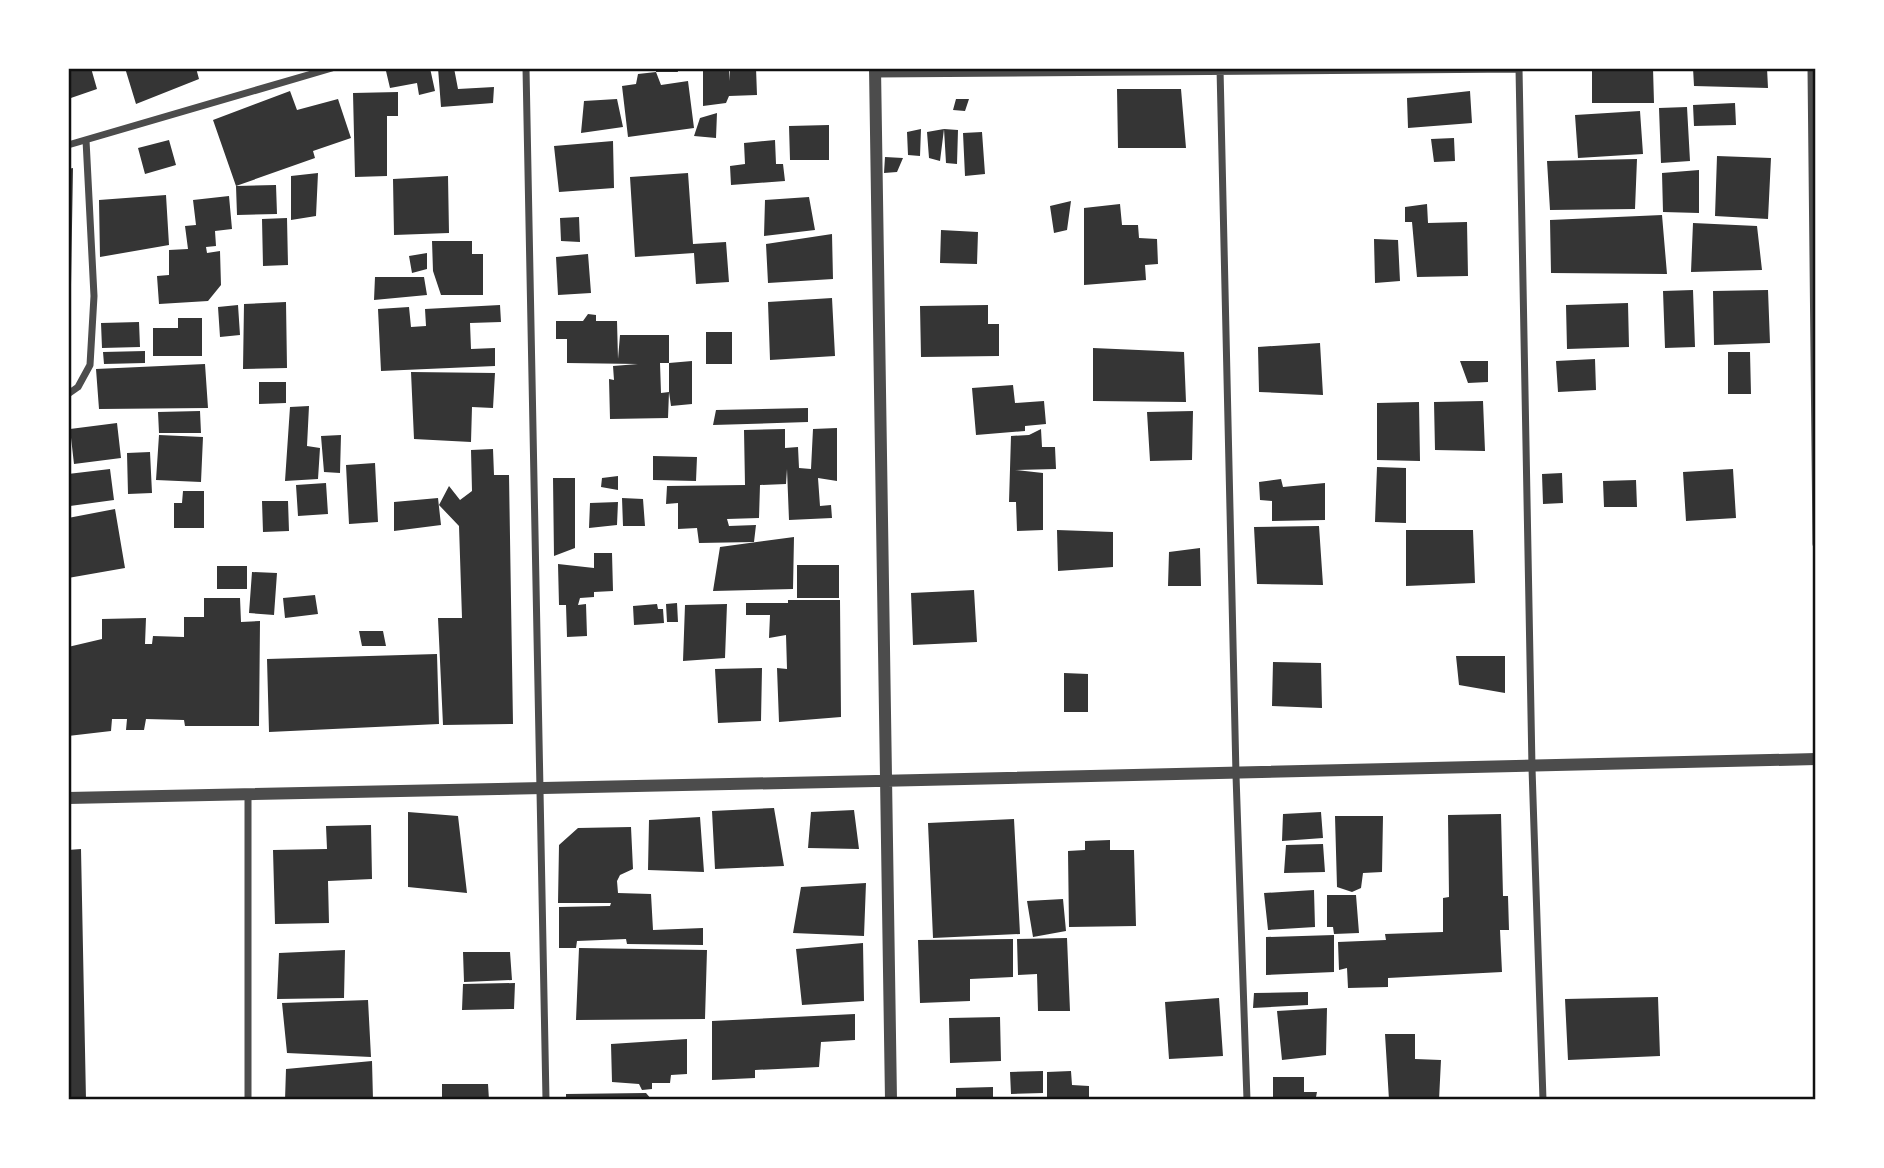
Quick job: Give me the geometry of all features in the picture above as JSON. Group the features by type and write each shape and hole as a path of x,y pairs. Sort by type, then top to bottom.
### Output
{"street":[{"path":"68,145 332,68"},
{"path":"526,68 546,1100"},
{"path":"1811,68 1816,544"},
{"path":"891,1100 875,71 1519,69 1532,768 1543,1100"},
{"path":"1220,71 1236,775 1247,1100"},
{"path":"68,394 78,387 90,365 94,296 86,140"},
{"path":"68,798 540,786 1236,775 1816,759"},
{"path":"248,793 248,1100"}],"building":[{"path":"68,68 91,68 97,89 68,99"},
{"path":"125,68 196,68 199,79 136,104"},
{"path":"399,68 430,68 435,91 419,95 417,83 390,88 386,71"},
{"path":"438,68 454,68 458,89 494,87 493,103 441,107"},
{"path":"656,68 677,68 678,72 656,72"},
{"path":"703,68 729,68 730,81 730,68 756,68 757,95 729,96 726,103 703,106"},
{"path":"1592,68 1653,68 1654,103 1592,103"},
{"path":"1693,68 1767,68 1768,88 1694,86"},
{"path":"656,72 661,85 688,81 694,128 628,137 622,86 636,84 638,74"},
{"path":"1117,89 1181,89 1186,148 1118,148"},
{"path":"290,91 297,110 338,99 351,138 313,151 315,158 236,186 213,120"},
{"path":"1470,91 1472,123 1408,128 1407,98"},
{"path":"398,92 398,116 387,116 387,176 355,177 353,93"},
{"path":"617,99 623,127 581,133 584,101"},
{"path":"956,99 969,99 965,111 953,110"},
{"path":"1735,103 1736,125 1694,126 1693,105"},
{"path":"1687,107 1690,161 1661,163 1659,108"},
{"path":"1640,111 1643,154 1578,158 1575,115"},
{"path":"717,113 716,138 694,136 700,118"},
{"path":"829,125 829,160 790,160 789,126"},
{"path":"921,129 920,156 908,155 907,132"},
{"path":"944,129 958,130 957,164 946,163"},
{"path":"944,129 940,161 929,158 927,132"},
{"path":"982,132 985,174 965,176 963,133"},
{"path":"1454,138 1455,161 1434,162 1431,139"},
{"path":"169,140 176,165 145,174 138,148"},
{"path":"775,140 776,164 783,164 785,181 731,185 730,166 745,164 744,143"},
{"path":"613,141 614,188 559,192 554,146"},
{"path":"1717,156 1771,158 1768,219 1715,216"},
{"path":"885,157 903,158 897,172 884,173"},
{"path":"1637,159 1635,209 1550,210 1547,161"},
{"path":"73,168 71,285 68,285 68,169"},
{"path":"1699,170 1699,213 1663,212 1662,173"},
{"path":"318,173 316,216 291,220 291,176"},
{"path":"688,173 693,244 726,242 729,282 696,284 694,253 635,257 630,177"},
{"path":"448,176 449,233 394,235 393,179"},
{"path":"276,185 277,214 237,215 236,186"},
{"path":"166,195 169,245 100,257 99,200"},
{"path":"229,196 232,229 215,231 216,246 206,247 207,253 220,251 221,285 208,301 159,304 157,276 169,275 169,250 188,249 185,226 196,225 193,200"},
{"path":"809,197 815,230 764,236 765,200"},
{"path":"1071,201 1067,230 1054,233 1050,206"},
{"path":"1120,204 1122,225 1138,225 1139,238 1157,239 1158,264 1145,265 1146,280 1084,285 1084,208"},
{"path":"1427,204 1428,223 1467,222 1468,276 1417,277 1412,222 1405,222 1405,207"},
{"path":"1662,215 1667,274 1551,273 1550,220"},
{"path":"579,217 580,242 561,241 560,218"},
{"path":"287,218 288,265 263,266 262,219"},
{"path":"1693,223 1757,226 1762,270 1691,272"},
{"path":"941,230 978,232 977,264 940,263"},
{"path":"832,234 833,279 768,283 766,244"},
{"path":"1374,239 1398,240 1400,281 1375,283"},
{"path":"432,241 472,241 472,254 483,254 483,295 441,295 433,271"},
{"path":"427,253 427,269 412,273 409,256"},
{"path":"588,254 591,293 558,295 556,257"},
{"path":"375,277 424,277 427,295 374,300"},
{"path":"1693,290 1695,347 1665,348 1663,291"},
{"path":"1768,290 1770,343 1714,345 1713,291"},
{"path":"832,298 835,356 770,360 768,302"},
{"path":"286,302 287,368 243,369 244,304"},
{"path":"1628,303 1629,347 1567,349 1566,305"},
{"path":"238,305 240,335 220,337 218,307"},
{"path":"500,305 501,322 470,323 471,349 495,348 495,366 381,371 378,309 409,307 411,327 426,326 425,309"},
{"path":"988,305 988,324 999,324 999,356 921,357 920,306"},
{"path":"588,314 596,315 596,321 617,321 618,359 620,335 669,335 669,363 660,363 661,393 669,392 668,418 610,419 609,379 614,380 613,366 638,364 567,363 567,339 556,339 556,321 583,321"},
{"path":"178,318 202,318 202,356 153,356 153,328 178,328"},
{"path":"139,322 140,347 102,348 101,323"},
{"path":"706,332 732,332 732,364 706,364"},
{"path":"1320,343 1323,395 1259,392 1258,347"},
{"path":"1093,348 1184,352 1186,402 1093,401"},
{"path":"145,351 145,363 104,364 103,352"},
{"path":"1728,352 1750,352 1751,394 1728,394"},
{"path":"1595,359 1596,390 1558,392 1556,361"},
{"path":"692,361 692,404 671,406 669,363"},
{"path":"1460,361 1488,361 1488,382 1468,383"},
{"path":"205,364 208,408 99,409 96,369"},
{"path":"411,372 495,373 493,408 472,407 471,442 414,439"},
{"path":"259,382 286,382 286,403 259,404"},
{"path":"1013,385 1015,403 1044,401 1046,424 1025,426 1025,431 976,435 972,388"},
{"path":"1483,401 1485,451 1435,450 1434,402"},
{"path":"1419,402 1420,461 1377,460 1377,403"},
{"path":"309,406 307,446 320,448 318,479 285,481 290,407"},
{"path":"808,408 808,422 713,425 716,410"},
{"path":"200,411 201,433 159,433 158,412"},
{"path":"1193,411 1192,460 1150,461 1147,412"},
{"path":"117,423 121,458 74,464 70,429"},
{"path":"837,428 837,481 818,478 820,506 831,505 832,518 789,520 787,469 786,484 760,485 759,518 727,519 729,526 756,525 754,542 699,543 697,528 678,529 678,503 666,504 667,486 745,485 744,430 785,429 785,448 798,447 799,468 811,469 813,429"},
{"path":"1041,429 1042,447 1055,447 1056,469 1015,470 1043,473 1043,530 1017,531 1016,502 1009,502 1011,436 1029,435"},
{"path":"159,435 203,437 201,482 156,480"},
{"path":"341,435 340,473 324,472 321,436"},
{"path":"493,449 494,475 509,475 513,724 443,725 438,618 462,618 459,526 439,505 449,486 460,500 472,491 471,450"},
{"path":"150,452 152,493 128,494 127,453"},
{"path":"653,456 697,457 696,481 653,480"},
{"path":"375,463 378,522 349,524 346,465"},
{"path":"1377,467 1406,468 1406,523 1375,522"},
{"path":"110,469 114,500 70,506 68,474"},
{"path":"1733,469 1736,518 1686,521 1683,472"},
{"path":"1562,473 1563,503 1543,504 1542,474"},
{"path":"618,476 618,490 601,487 602,478"},
{"path":"553,478 575,478 575,548 554,556"},
{"path":"1281,479 1283,487 1325,483 1325,520 1272,521 1272,501 1260,500 1259,482"},
{"path":"1636,480 1637,507 1604,507 1603,481"},
{"path":"326,483 328,514 298,516 296,485"},
{"path":"183,491 204,491 204,528 174,528 174,503 182,503"},
{"path":"438,498 441,525 394,531 394,502"},
{"path":"622,498 643,499 645,526 623,526"},
{"path":"262,501 288,501 289,531 263,532"},
{"path":"618,502 617,525 589,528 590,503"},
{"path":"115,509 125,568 68,578 68,518"},
{"path":"1319,526 1323,585 1257,584 1254,527"},
{"path":"1057,530 1113,532 1113,567 1058,571"},
{"path":"1406,530 1473,530 1475,583 1406,586"},
{"path":"794,537 793,589 713,591 720,547"},
{"path":"1200,548 1201,586 1168,586 1169,552"},
{"path":"594,553 612,553 613,591 594,592 594,597 580,598 578,605 586,604 587,636 567,637 566,605 559,605 558,564 594,568"},
{"path":"797,565 839,565 839,598 797,598"},
{"path":"217,566 247,566 247,589 217,589"},
{"path":"252,572 277,573 274,615 249,613"},
{"path":"974,590 977,642 913,645 911,593"},
{"path":"315,595 318,614 285,618 283,598"},
{"path":"204,598 240,598 241,622 260,621 259,726 185,726 184,720 146,719 144,730 126,730 127,719 112,719 111,731 68,736 68,647 102,639 102,619 146,618 145,644 152,644 153,636 184,637 184,617 204,617"},
{"path":"788,600 840,600 841,717 779,722 777,668 787,669 786,635 769,638 770,615 746,615 746,603 788,603"},
{"path":"677,603 678,622 667,622 666,604"},
{"path":"657,604 658,609 663,609 664,623 634,625 633,606"},
{"path":"727,604 725,658 683,661 685,605"},
{"path":"359,631 383,631 386,646 362,646"},
{"path":"437,654 439,724 269,732 267,659"},
{"path":"1456,656 1505,656 1505,693 1459,685"},
{"path":"1273,662 1321,663 1322,708 1272,706"},
{"path":"762,668 761,721 718,723 715,669"},
{"path":"1064,673 1088,674 1088,712 1064,712"},
{"path":"774,808 784,866 715,869 712,811"},
{"path":"854,810 859,849 808,848 811,812"},
{"path":"408,812 458,816 467,893 408,887"},
{"path":"1321,812 1323,838 1282,841 1283,814"},
{"path":"1501,814 1503,896 1508,896 1509,930 1500,930 1502,972 1388,978 1388,987 1348,988 1347,968 1339,970 1338,942 1386,940 1385,934 1443,932 1443,898 1449,897 1448,815"},
{"path":"1335,816 1383,816 1382,872 1363,873 1361,888 1352,892 1337,887"},
{"path":"700,817 704,872 648,870 649,820"},
{"path":"1014,819 1020,934 933,938 928,823"},
{"path":"371,825 372,879 328,881 329,923 275,924 273,850 327,849 326,826"},
{"path":"631,827 633,869 620,875 617,881 618,893 651,894 653,930 703,928 703,945 627,944 626,939 577,941 576,948 559,948 559,907 610,906 611,903 558,903 559,845 578,828"},
{"path":"1110,840 1110,850 1134,850 1136,926 1069,927 1068,851 1085,850 1085,841"},
{"path":"1323,844 1325,872 1284,873 1286,845"},
{"path":"81,849 86,1100 68,1100 68,850"},
{"path":"866,883 864,936 793,933 801,887"},
{"path":"1314,890 1315,927 1268,930 1264,893"},
{"path":"1327,895 1356,895 1359,933 1334,934 1333,927 1327,927"},
{"path":"1063,899 1066,931 1033,937 1027,901"},
{"path":"1334,935 1334,972 1266,975 1266,937"},
{"path":"1067,938 1070,1011 1038,1011 1037,974 1018,975 1017,939"},
{"path":"1013,939 1013,977 970,979 970,1001 920,1003 918,940"},
{"path":"863,943 864,1001 802,1005 796,949"},
{"path":"579,948 707,950 705,1019 576,1020"},
{"path":"345,950 344,998 277,999 279,953"},
{"path":"463,952 510,952 512,980 464,982"},
{"path":"515,983 514,1009 462,1010 463,984"},
{"path":"1308,992 1308,1005 1253,1008 1254,993"},
{"path":"1658,997 1660,1056 1568,1060 1565,999"},
{"path":"1219,998 1223,1056 1169,1059 1165,1002"},
{"path":"368,1000 371,1057 287,1053 282,1003"},
{"path":"1327,1008 1326,1055 1282,1060 1277,1011"},
{"path":"855,1014 855,1040 821,1042 819,1067 755,1070 755,1078 712,1080 712,1021"},
{"path":"1000,1017 1001,1061 950,1063 949,1018"},
{"path":"1385,1034 1415,1034 1415,1059 1441,1060 1439,1100 1389,1100"},
{"path":"687,1039 687,1074 671,1075 670,1083 652,1083 652,1089 642,1090 639,1084 612,1082 611,1044"},
{"path":"372,1061 373,1100 285,1100 286,1069"},
{"path":"1043,1071 1043,1093 1011,1094 1010,1072"},
{"path":"1071,1071 1072,1085 1089,1086 1089,1100 1047,1100 1047,1072"},
{"path":"1273,1077 1304,1077 1304,1092 1317,1092 1316,1097 1335,1097 1335,1100 1273,1100"},
{"path":"442,1084 488,1084 489,1100 442,1100"},
{"path":"993,1087 993,1100 956,1100 956,1088"},
{"path":"646,1093 652,1100 566,1100 566,1094"}]}
